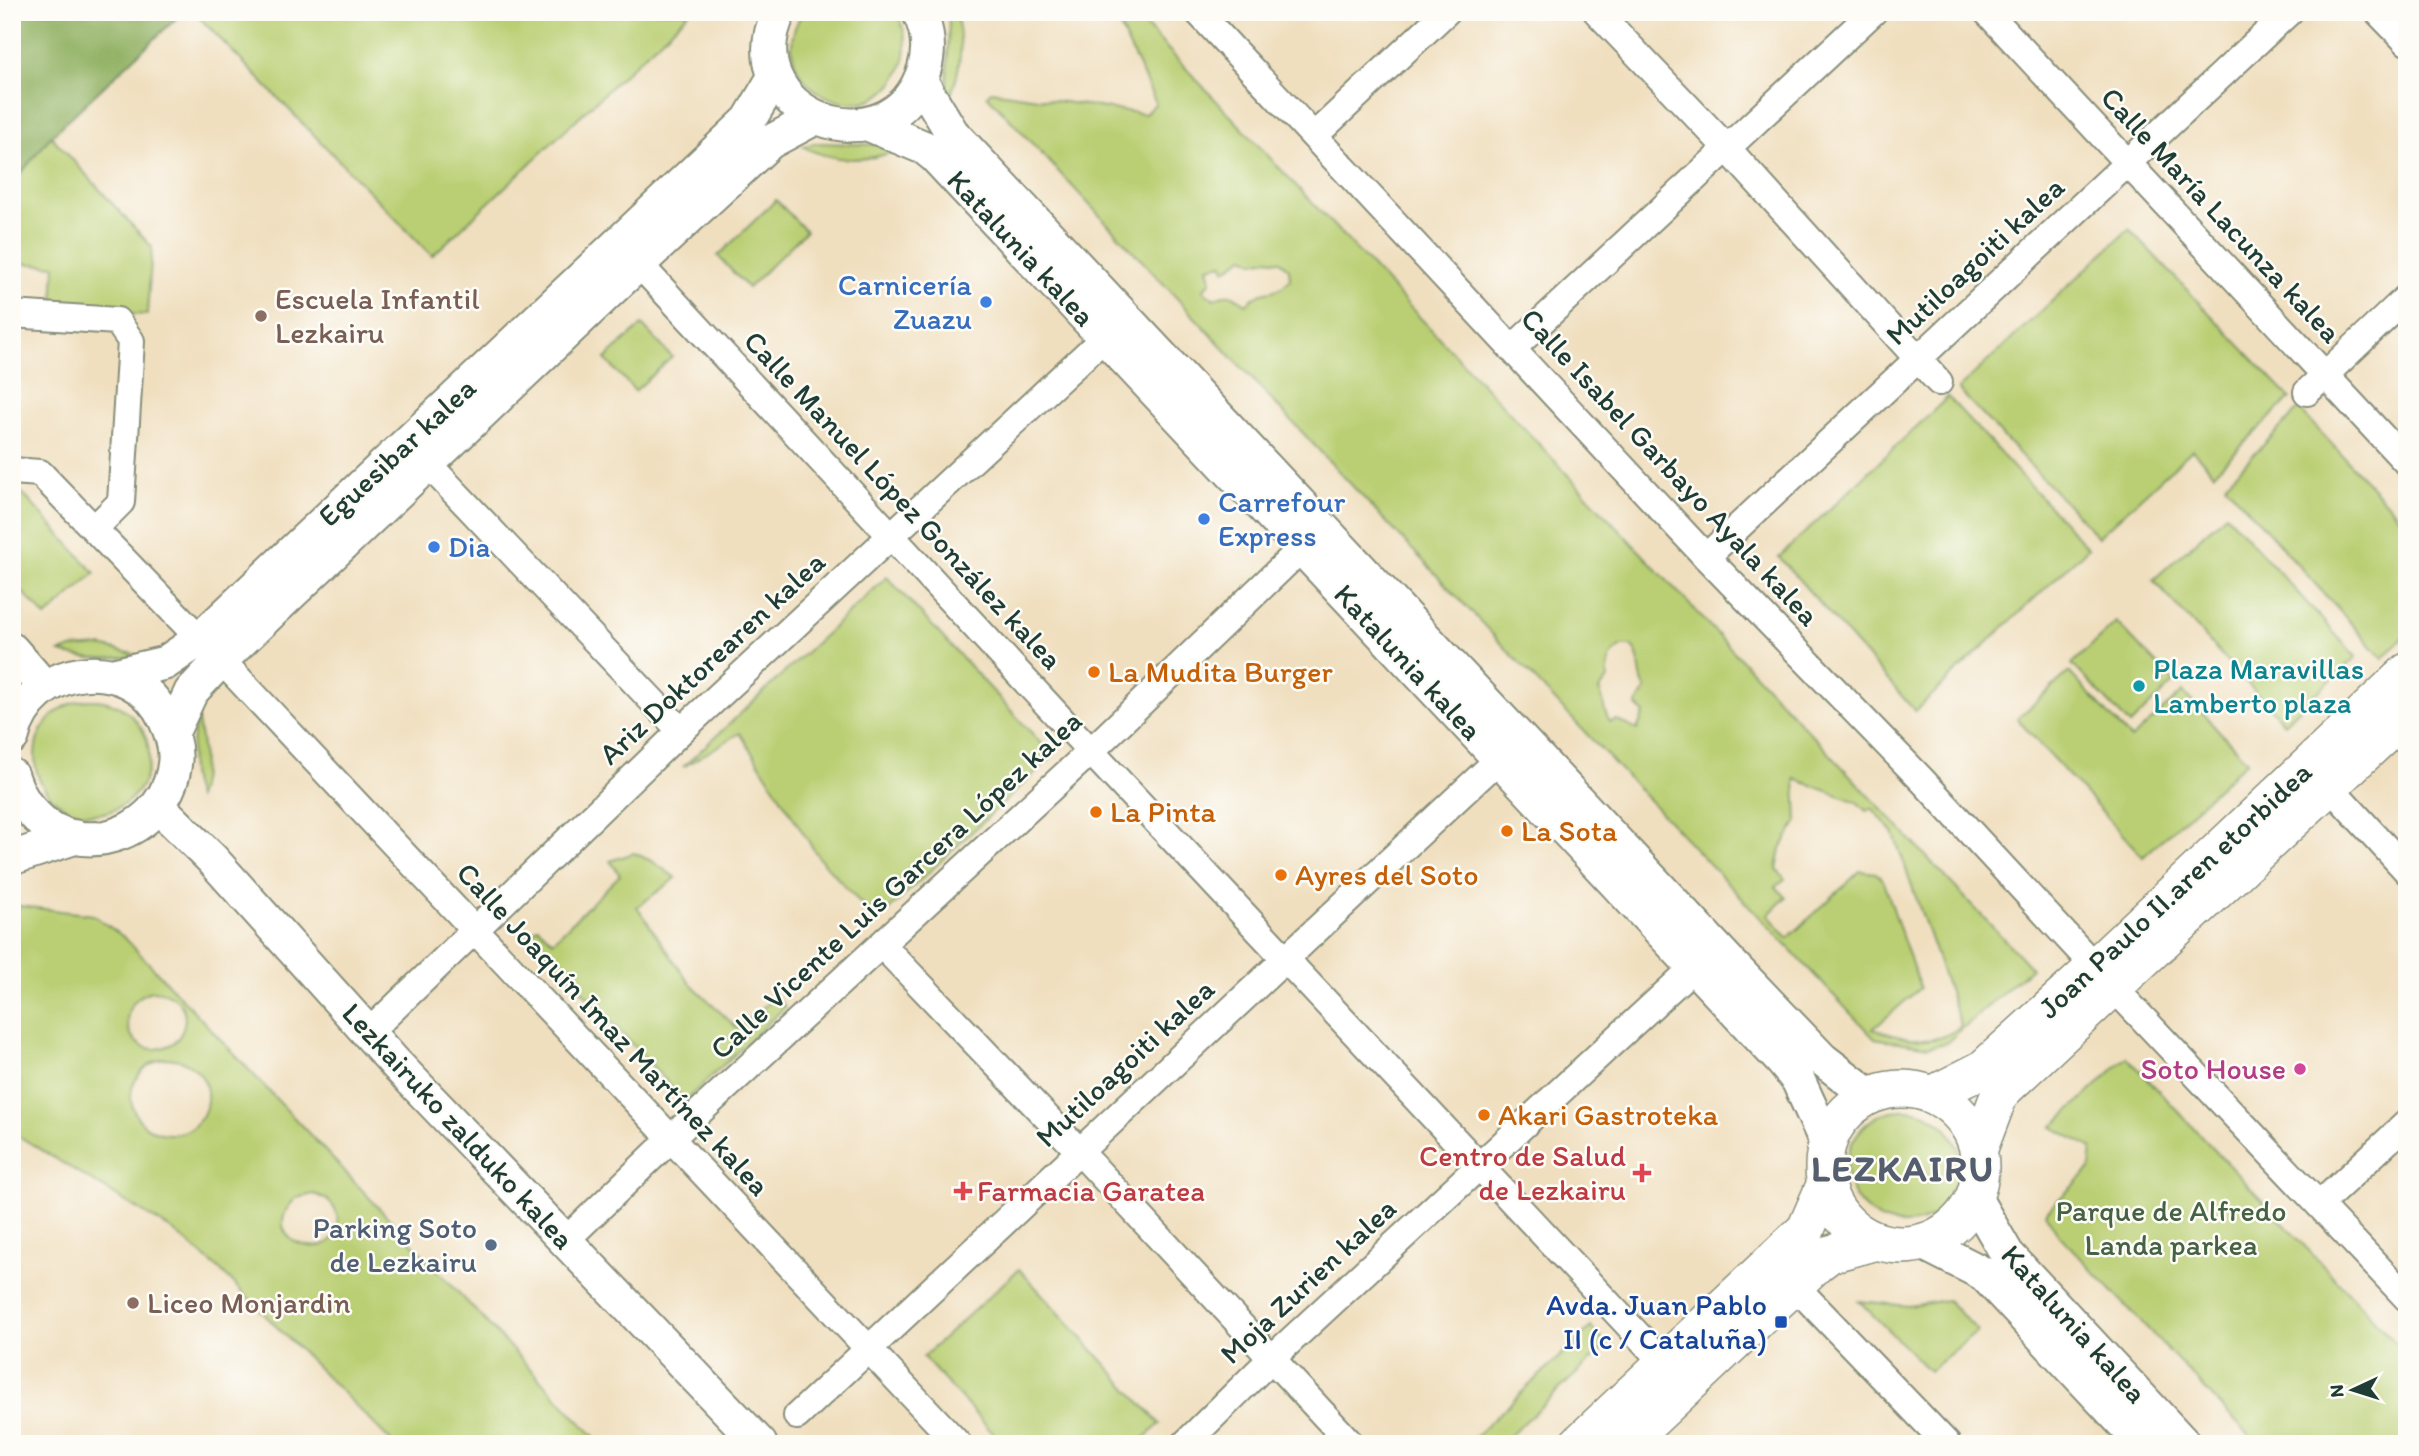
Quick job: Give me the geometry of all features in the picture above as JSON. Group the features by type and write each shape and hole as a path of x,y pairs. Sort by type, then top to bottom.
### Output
{"main road":[{"name":"Joan Paulo II.aren etorbidea","path":"1978,1151 2004,1089 2105,977 2407,672"},
{"name":"Joan Paulo II.aren etorbidea","path":"1933,1095 1983,1069 2105,977 2330,787 2407,714"},
{"path":"1912,1089 1933,1095 1954,1108 1970,1128 1978,1151 1980,1174 1974,1197 1962,1217 1944,1233 1923,1242 1900,1245 1877,1241 1854,1228 1836,1209 1826,1184 1824,1164 1827,1144 1837,1124 1852,1107 1870,1096 1891,1090 1912,1089"},
{"path":"1578,1444 1806,1229 1826,1184"},
{"path":"1626,1444 1830,1254 1877,1241"}],"street":[{"path":"779,12 773,24 770,51 775,76 798,108 815,118 841,125 867,124 889,115 907,100 920,80 926,61 928,41 924,15"},
{"name":"Calle Isabel Garbayo Ayala kalea","path":"1198,12 1706,557 1922,780 2407,1298"},
{"path":"1314,136 1446,12"},
{"path":"1597,12 1726,147 1939,382"},
{"path":"1513,348 1873,12"},
{"name":"Calle María Lacunza kalea","path":"1987,12 2127,163 2315,384 2407,463"},
{"name":"Mutiloagoiti kalea","path":"1706,557 2289,12"},
{"path":"2378,12 2407,43"},
{"name":"Eguesibar kalea","path":"172,733 210,650 749,120 775,76"},
{"name":"Katalunia kalea","path":"920,80 952,133 1779,1014 1822,1059 1870,1096"},
{"name":"Eguesibar kalea","path":"114,675 210,650 428,464 770,142 815,118"},
{"name":"Katalunia kalea","path":"867,124 925,148 935,156 1798,1080 1827,1144"},
{"name":"Calle Manuel López González kalea","path":"639,264 1664,1363"},
{"path":"2315,384 2407,297"},
{"path":"12,314 117,321 131,341 121,502 94,529"},
{"name":"Ariz Doktorearen kalea","path":"369,1032 681,731 1105,337"},
{"path":"428,464 681,731"},
{"name":"Calle Joaquín Imaz Martínez kalea","path":"12,471 40,473 672,1138 957,1444"},
{"name":"Calle Vicente Luis Garcera López kalea","path":"566,1240 672,1138 1091,751 1301,549"},
{"path":"12,650 44,688"},
{"path":"12,737 15,724 27,704 44,688 66,677 90,672 114,675 139,687 160,707 172,733 175,759 170,784 158,807 141,822 121,833 99,838 76,837 53,829 34,814 19,795 12,776"},
{"name":"Mutiloagoiti kalea","path":"797,1416 1499,758"},
{"path":"2330,787 2407,871"},
{"name":"Lezkairuko zalduko kalea","path":"158,807 212,859 396,1063 760,1444"},
{"path":"12,858 76,837"},
{"path":"882,945 1080,1152 1351,1444"},
{"name":"Moja Zurien kalea","path":"1185,1444 1271,1359 1693,968"},
{"path":"2319,1205 2407,1123"},
{"name":"Katalunia kalea","path":"1974,1197 2007,1254 2184,1444"},
{"name":"Katalunia kalea","path":"1923,1242 1984,1274 2143,1444"},
{"path":"1795,1286 1947,1444"}],"green space":[{"path":"12,12 183,12 51,136 22,172 12,177"},
{"path":"194,12 690,12 432,256"},
{"path":"803,12 895,12 902,26 906,47 901,69 885,91 865,101 843,102 822,94 805,80 794,61 793,38"},
{"path":"949,12 955,12 960,33 959,66 950,96 947,86"},
{"path":"1113,12 1133,12 2031,968 1946,1043 1928,1047 1874,1038 987,95 991,91 1145,114 1156,103","holes":["1244,257 1254,262 1267,259 1280,261 1289,269 1290,279 1281,287 1260,294 1246,304 1231,295 1214,299 1203,290 1211,281 1208,267 1223,264 1225,270","1621,646 1631,646 1639,662 1646,689 1636,705 1644,713 1637,730 1616,720 1610,722 1606,714 1599,690 1608,679 1610,660","1795,779 1857,802 1866,811 1872,808 1893,832 1961,1026 1940,1038 1929,1040 1908,1039 1873,1029 1920,988 1884,882 1876,873 1860,871 1788,938 1768,915 1786,897 1776,887 1785,879 1777,869 1781,848 1797,821"]},
{"path":"51,136 152,247 147,315 53,309 55,266 21,263 12,259 12,177 22,172"},
{"path":"820,143 882,145 897,150 873,157 849,159 824,155 802,146"},
{"path":"776,200 806,231 748,288 718,256"},
{"path":"2129,229 2290,398 2214,473 2192,450 2098,537 1958,389"},
{"path":"642,325 672,357 635,391 605,359"},
{"path":"1948,397 2088,548 1915,711 1779,557"},
{"path":"2299,409 2407,525 2407,633 2383,659 2225,484"},
{"path":"12,492 22,493 95,573 46,617 12,581"},
{"path":"2226,514 2356,657 2284,723 2153,580"},
{"path":"887,577 1053,756 877,921 819,858 740,733 683,767"},
{"path":"2116,622 2174,682 2130,725 2072,664"},
{"path":"101,646 141,656 110,659 60,652 72,648"},
{"path":"2069,672 2131,739 2183,692 2247,761 2143,857 2017,719"},
{"path":"92,700 114,704 124,709 140,725 145,735 149,757 145,779 140,789 124,805 114,810 92,814 70,810 60,805 44,789 39,779 35,757 39,735 44,725 60,709 70,704"},
{"path":"197,716 203,757 197,798 192,777 191,747"},
{"path":"634,853 652,861 676,878 637,907 689,982 738,1029 775,997 785,1007 685,1101 529,934 538,927 553,941 620,875 610,861"},
{"path":"12,905 93,915 125,938 601,1444 394,1444 218,1268 172,1230 12,1132","holes":["151,991 171,996 181,1005 185,1017 183,1028 176,1040 168,1046 155,1049 144,1047 135,1040 127,1019 130,1008 138,998","164,1058 184,1062 198,1072 206,1085 207,1100 203,1114 194,1126 180,1133 161,1133 150,1129 138,1118 132,1105 132,1087 136,1079 155,1061","314,1194 334,1207 337,1215 336,1232 328,1242 316,1246 303,1245 291,1239 284,1228 284,1214 296,1198"]},
{"name":"Parque de Alfredo Landa parkea","path":"2127,1057 2407,1355 2407,1444 2257,1444 2058,1234 2045,1213 2090,1169 2092,1148 2052,1127"},
{"path":"1904,1110 1926,1115 1944,1127 1956,1145 1961,1167 1956,1189 1944,1207 1926,1219 1904,1224 1882,1219 1864,1207 1852,1189 1847,1167 1852,1145 1864,1127 1882,1115"},
{"path":"1019,1269 1160,1424 1138,1444 1003,1444 923,1357"},
{"path":"1947,1300 1978,1331 1929,1371 1859,1301 1909,1306"},
{"path":"1591,1327 1607,1345 1501,1444 1467,1444"}],"place":[{"name":"Carnicería Zuazu","path":"986,302"},
{"name":"Escuela Infantil Lezkairu","path":"261,316"},
{"name":"Carrefour Express","path":"1204,519"},
{"name":"Dia","path":"434,547"},
{"name":"La Mudita Burger","path":"1094,672"},
{"name":"Plaza Maravillas Lamberto plaza","path":"2139,686"},
{"name":"La Pinta","path":"1096,812"},
{"name":"La Sota","path":"1507,831"},
{"name":"Ayres del Soto","path":"1281,875"},
{"name":"Soto House","path":"2300,1069"},
{"name":"Akari Gastroteka","path":"1484,1115"},
{"name":"Centro de Salud de Lezkairu","path":"1642,1173"},
{"name":"Farmacia Garatea","path":"963,1191"},
{"name":"Parking Soto de Lezkairu","path":"491,1245"},
{"name":"Liceo Monjardin","path":"133,1303"},
{"name":"Avda. Juan Pablo II (c / Cataluña)","path":"1781,1322"}],"district":[{"name":"LEZKAIRU","path":"1903,1168"}]}
